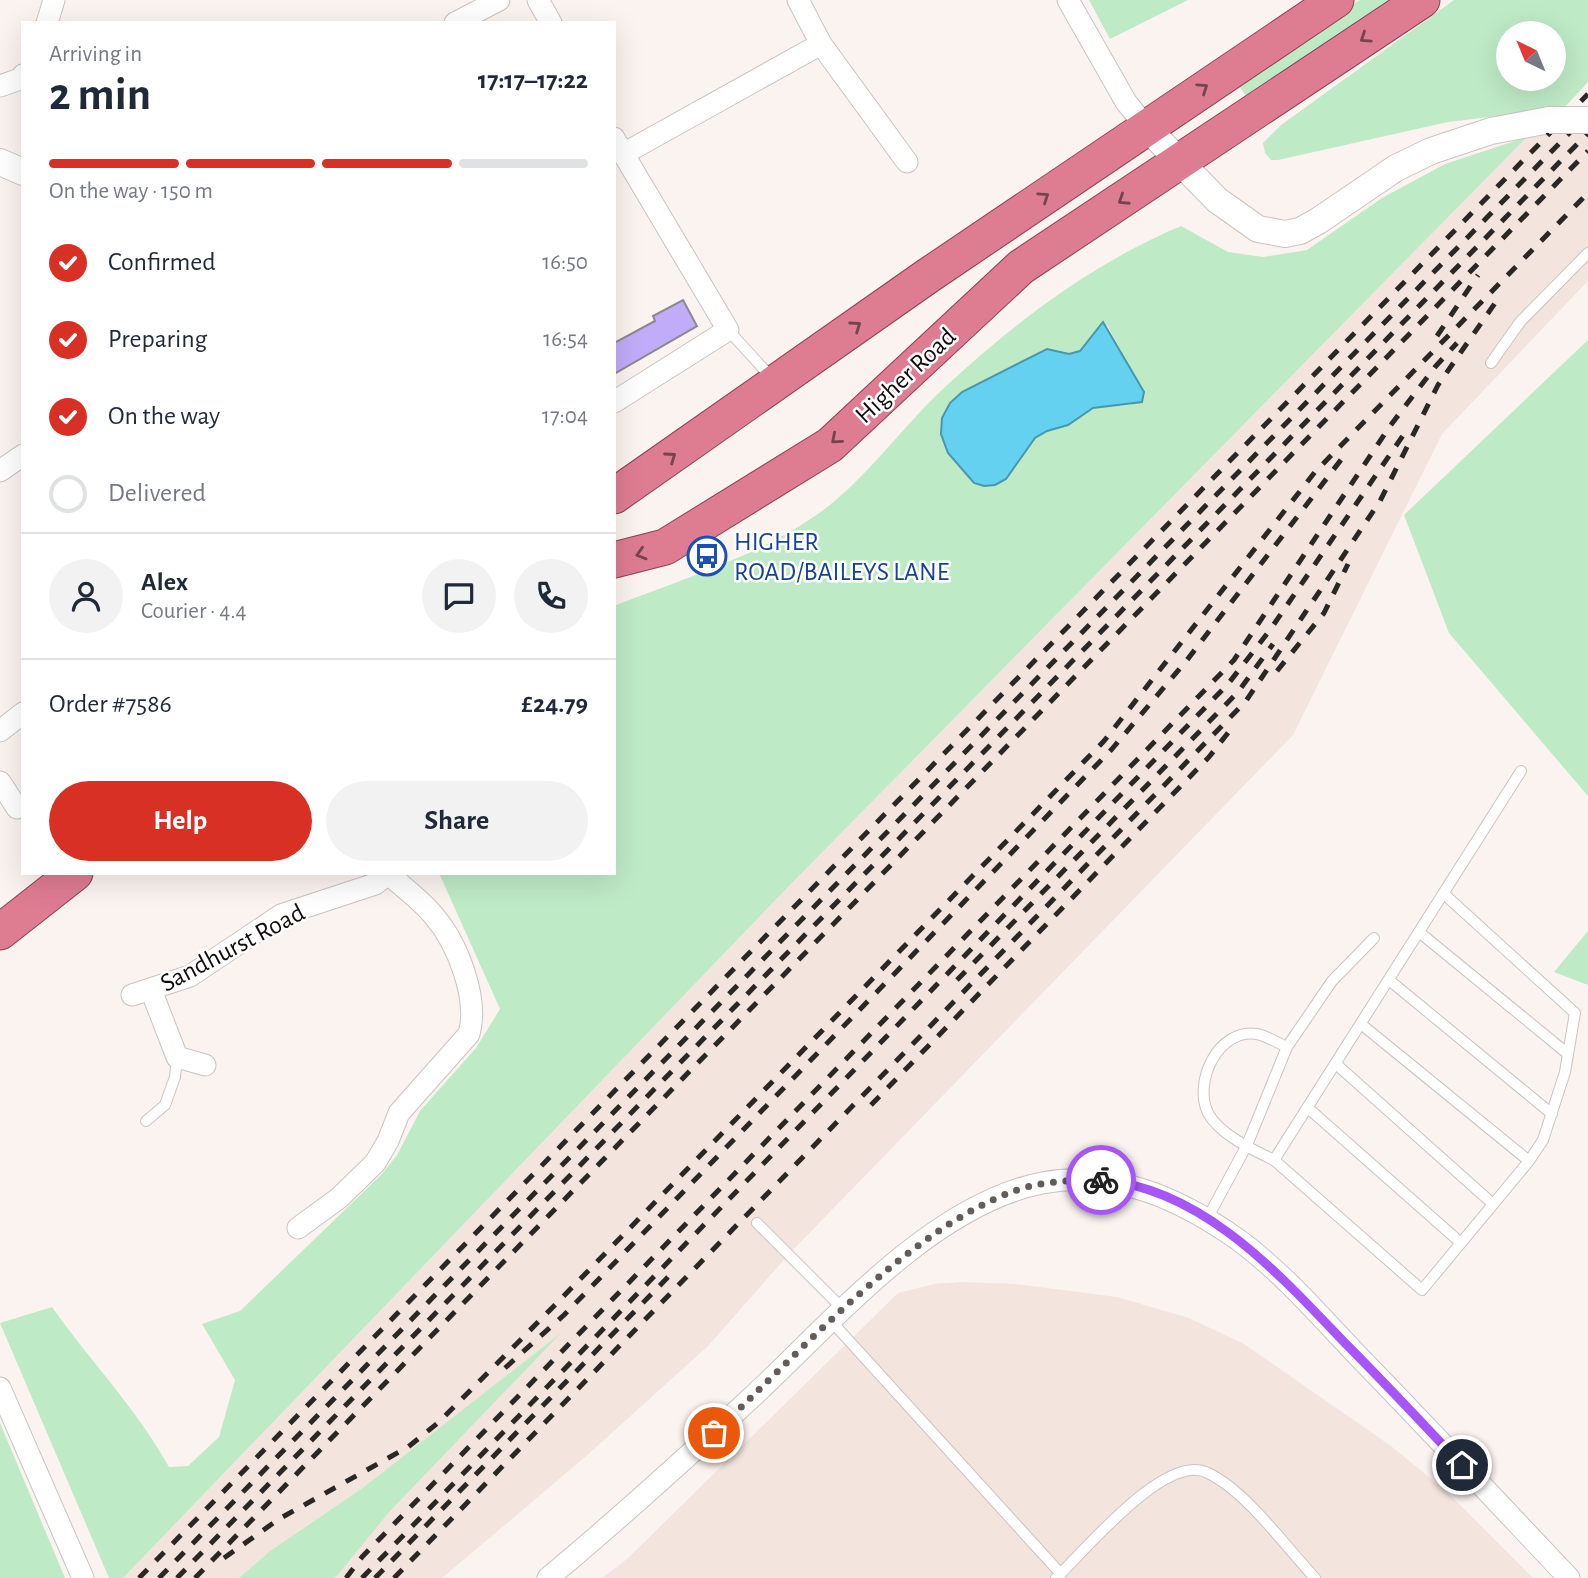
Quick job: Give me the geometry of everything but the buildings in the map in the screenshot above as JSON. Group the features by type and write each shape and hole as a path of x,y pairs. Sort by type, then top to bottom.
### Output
{"highway":[{"path":"616,495 1146,127 1336,0"},
{"name":"Higher Road","path":"616,559 665,547 830,445 1021,267 1422,0"},
{"path":"0,932 72,875"}],"street":[{"path":"48,21 54,0"},
{"path":"462,13 499,0"},
{"path":"538,0 550,21"},
{"path":"799,0 821,44 906,162"},
{"path":"1068,0 1126,102 1146,127 1217,200 1258,229 1285,234 1300,231 1396,168 1431,151 1491,131 1549,120 1588,120"},
{"path":"616,401 728,330 619,146 821,44"},
{"path":"0,86 21,76"},
{"path":"0,162 21,171"},
{"path":"0,471 21,456"},
{"path":"0,731 21,715"},
{"path":"0,782 17,808"},
{"name":"Sandhurst Road","path":"177,1057 141,992 190,975 281,915 374,884 388,875"},
{"path":"298,1228 339,1198 374,1163 388,1141 400,1113 469,1034 473,1021 470,989 443,928 391,875"},
{"path":"177,1057 205,1065"},
{"path":"548,1578 654,1488 838,1316 945,1227 997,1198 1042,1184 1104,1181 1139,1187 1174,1200 1251,1250 1304,1300 1569,1578"},
{"path":"0,1388 83,1578"}],"lane":[{"path":"1492,363 1520,322 1588,253"},
{"path":"728,330 775,383"},
{"path":"1274,1160 1521,771"},
{"path":"1287,1047 1256,1034 1234,1038 1209,1063 1204,1098 1208,1113 1218,1126 1274,1160 1420,1290 1529,1161 1549,1129 1568,1054 1574,1009 1444,894"},
{"path":"1419,932 1568,1054"},
{"path":"1207,1219 1247,1145 1287,1047 1332,981 1374,938"},
{"path":"1389,980 1552,1114"},
{"path":"1361,1024 1529,1161"},
{"path":"146,1121 165,1105 175,1077 177,1057"},
{"path":"1336,1064 1493,1204"},
{"path":"1308,1108 1461,1242"},
{"path":"757,1223 1058,1576 1147,1489 1178,1471 1206,1471 1240,1496 1315,1578"}],"shaded area":[{"path":"1537,133 1588,133 1588,281 1442,434 1293,735 789,1254 708,1346 584,1458 442,1578 335,1578 364,1487 270,1551 239,1578 123,1578 789,886 1527,137"},
{"path":"934,1284 1016,1284 1117,1297 1189,1318 1244,1344 1391,1446 1447,1492 1533,1578 602,1578 627,1559 898,1293"}],"green space":[{"path":"1089,0 1188,0 1110,39"},
{"path":"1360,0 1401,0 1250,101 1235,81"},
{"path":"1454,0 1588,0 1588,82 1564,108 1448,122 1278,160 1271,160 1265,153 1263,143 1281,125"},
{"path":"1527,137 789,886 123,1578 109,1578 0,1323 52,1307 128,1405 169,1467 188,1466 219,1437 235,1380 202,1324 240,1311 381,1175 397,1155 420,1111 476,1048 500,1009 440,875 616,875 616,605 751,552 826,508 857,480 930,402 999,340 1086,276 1148,241 1181,226 1228,252 1263,257 1307,250 1382,198 1445,164","holes":["1107,325 1144,398 1130,405 1093,408 1068,425 1047,431 1035,438 1015,467 988,378 1054,350 1070,354 1080,351"]},
{"path":"1588,340 1588,796 1449,633 1404,515"},
{"path":"1588,931 1588,985 1554,972"},
{"path":"561,1333 390,1511 335,1578 239,1578 270,1551 364,1487"},
{"path":"0,1423 65,1578 0,1578"}],"water":[{"path":"1103,322 1144,392 1142,402 1093,408 1068,425 1047,431 1035,438 1006,479 995,485 974,483 948,453 941,434 942,418 950,403 962,392 1047,349 1069,354 1080,351"}],"railway":[{"path":"139,1578 1588,94"},
{"path":"159,1578 1588,114"},
{"path":"177,1578 1588,133"},
{"path":"195,1578 1588,151"},
{"path":"224,1558 279,1519 408,1447 439,1422 1104,741 1315,472 1588,193"},
{"path":"1437,336 1478,275"},
{"path":"394,1578 1246,701 1380,501 1438,385 1500,296"},
{"path":"346,1578 362,1557 1234,660 1390,426 1457,343"},
{"path":"362,1578 1228,684 1270,630 1404,434"},
{"path":"505,1368 564,1315 1112,749 1187,660 1347,452"},
{"path":"1277,671 1324,613 1348,564"},
{"path":"957,980 1238,692 1273,644"},
{"path":"871,1105 1209,757 1231,729"},
{"path":"375,1578 671,1274"}],"way so far":[{"path":"714,1433 863,1293 945,1227 975,1209 1018,1190 1068,1180 1101,1180"}],"place":[{"name":"HIGHER ROAD/BAILEYS LANE","path":"707,556"}],"route":[{"path":"1101,1180 1139,1187 1174,1200 1242,1243 1268,1264 1304,1300 1462,1465"}]}
